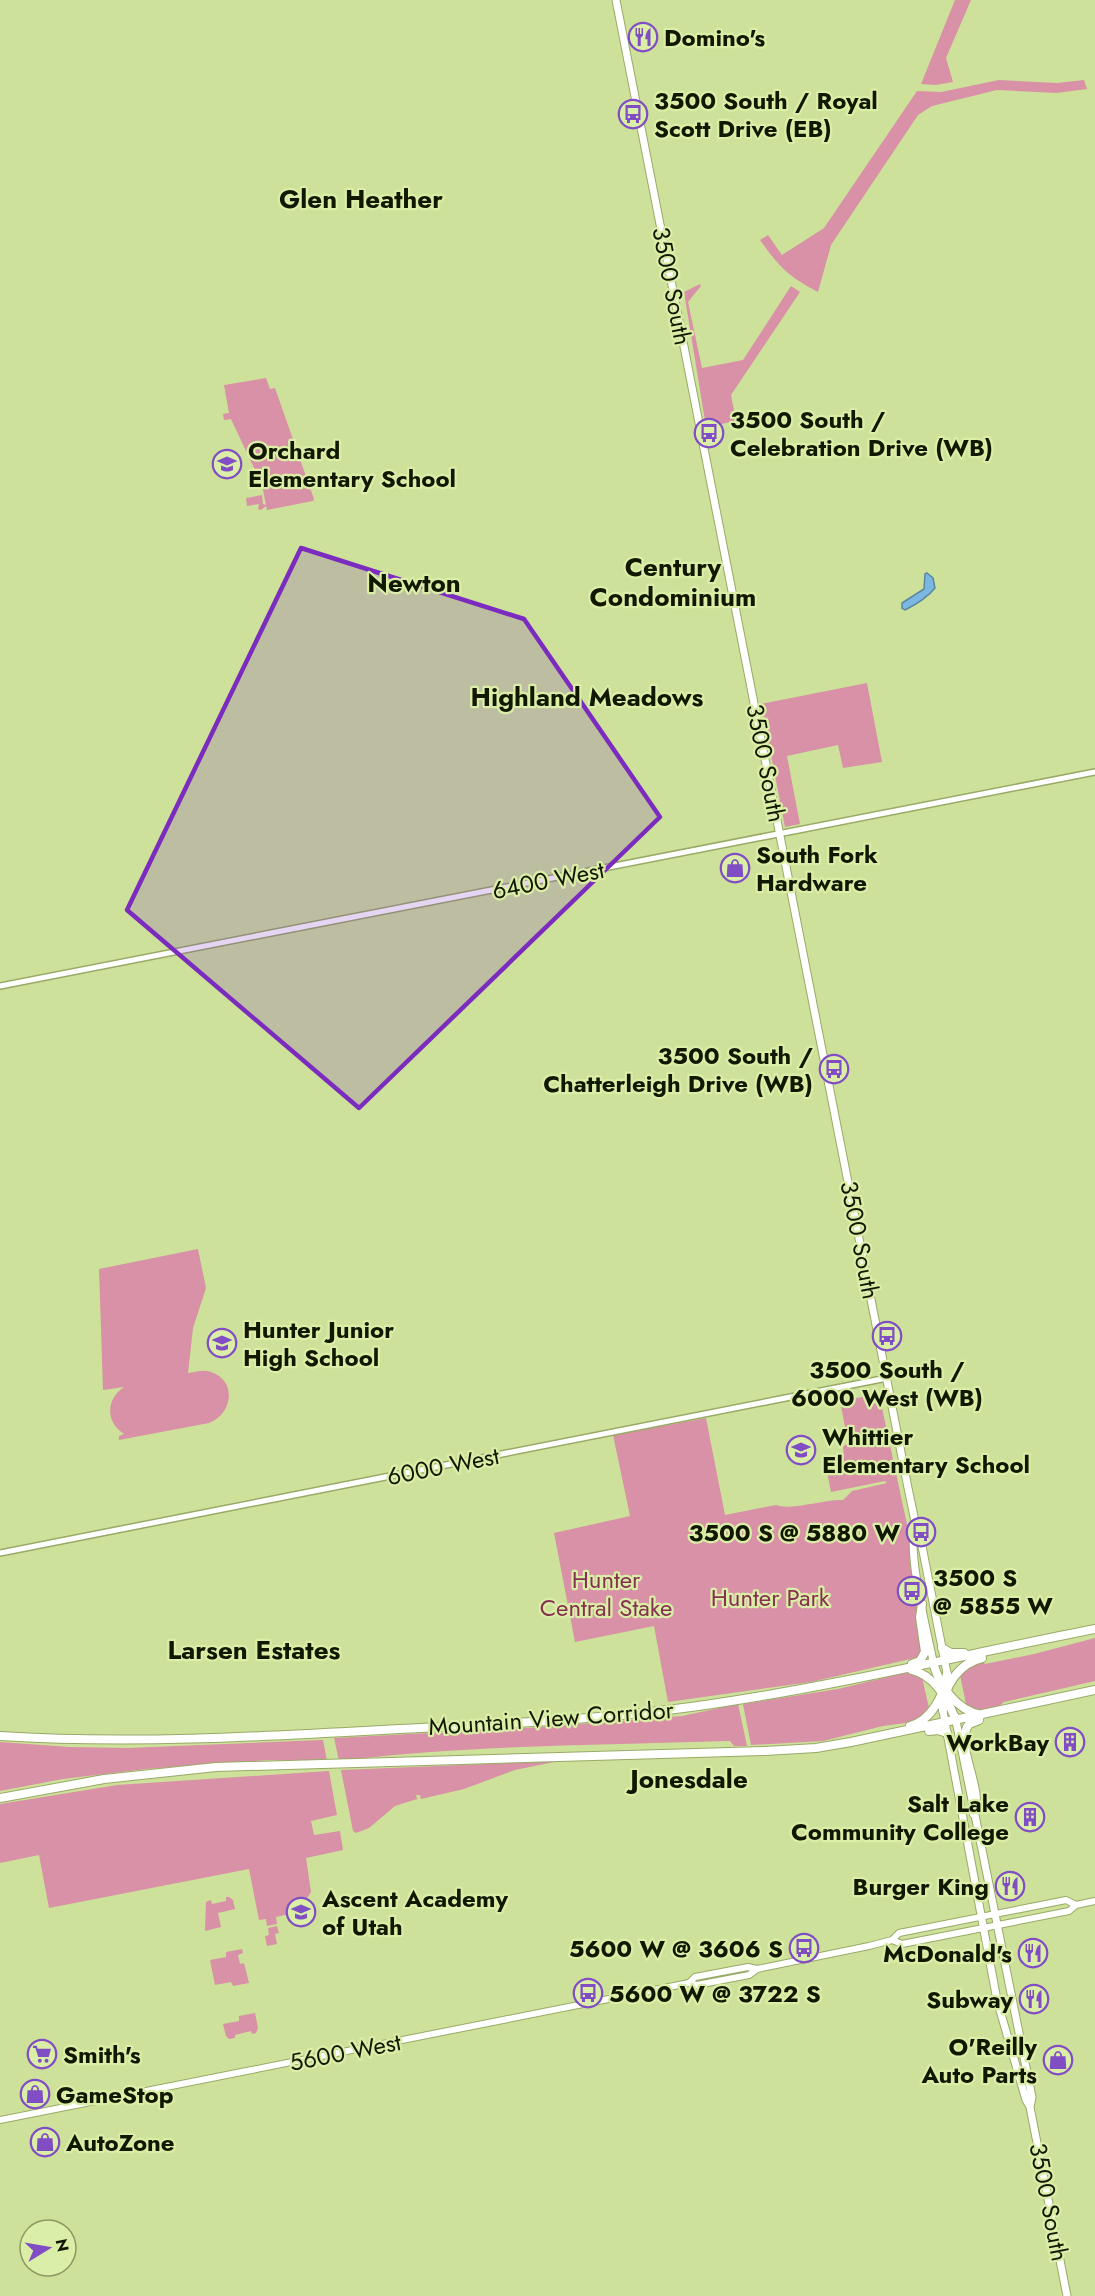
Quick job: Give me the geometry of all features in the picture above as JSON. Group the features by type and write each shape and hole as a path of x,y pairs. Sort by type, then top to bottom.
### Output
{"highway":[{"path":"838,1683 873,1672 913,1664 922,1659 926,1650 920,1613 922,1604"},
{"name":"Mountain View Corridor","path":"0,1736 159,1739 259,1736 528,1723 635,1714 721,1703 838,1683 1095,1629"},
{"path":"942,1648 951,1653 961,1654 1053,1635 1080,1632"},
{"path":"851,1742 864,1736 919,1723 930,1713 957,1673 973,1661 1042,1646 1057,1638"},
{"path":"933,1664 956,1721"},
{"path":"907,1669 923,1673 966,1710 983,1715"},
{"path":"943,1710 947,1674"},
{"name":"Mountain View Corridor","path":"0,1798 124,1776 216,1767 765,1751 833,1746 1095,1690"},
{"path":"974,1814 976,1799 964,1735 967,1726 974,1721 1036,1708 1054,1700"},
{"path":"833,1746 854,1746 932,1730 947,1733"}],"main road":[{"name":"3500 South","path":"616,0 947,1674"},
{"name":"3500 South","path":"916,1526 912,1533 933,1664"},
{"name":"3500 South","path":"943,1710 1001,2016 1030,2107 1067,2296"},
{"name":"3500 South","path":"956,1721 1032,2097 1030,2107"},
{"name":"5600 West","path":"0,2120 689,1983 697,1985 749,1974 757,1969 892,1940 899,1933 994,1914 1066,1900 1076,1905"},
{"name":"5600 West","path":"892,1940 902,1944 1069,1911 1076,1905 1095,1901"}],"street":[{"name":"6400 West","path":"0,986 1095,772"},
{"name":"6000 West","path":"0,1553 887,1378"}],"highlighted area":[{"path":"301,548 524,619 660,817 359,1108 127,910"}],"green space":[{"path":"955,0 971,0 946,58 953,82 936,85 921,84"},
{"path":"999,80 1057,83 1084,80 1087,89 1056,93 997,90 932,106 918,115 831,245 818,292 785,270 760,240 768,235 782,255 824,228 917,91 941,92"},
{"path":"700,284 701,286 688,302 702,368 743,360 791,286 800,292 731,395 736,421 706,427 684,292"},
{"path":"266,378 270,389 275,388 314,499 267,510 266,506 261,510 258,509 259,504 247,506 246,498 262,495 263,504 266,505 262,485 231,419 224,420 223,414 229,413 224,385"},
{"path":"867,683 882,762 843,768 838,745 787,756 800,824 785,827 761,704"},
{"path":"198,1249 206,1288 193,1328 188,1373 205,1371 220,1376 228,1390 227,1406 217,1419 209,1423 119,1440 119,1436 124,1434 113,1423 110,1410 114,1398 124,1387 103,1390 99,1269"},
{"name":"Hunter Park","path":"879,1394 908,1529 917,1609 924,1645 919,1657 811,1682 668,1702 654,1626 575,1642 554,1533 630,1516 613,1435 706,1418 725,1515 776,1505 790,1507 843,1500 852,1491 887,1483 885,1481 831,1492 824,1457 829,1456 834,1460 844,1458 843,1447 854,1442 854,1439 847,1438 840,1401"},
{"path":"1095,1638 1095,1681 1004,1702 995,1708 985,1710 966,1704 960,1675 970,1666 982,1661 985,1664 1034,1654"},
{"path":"908,1672 922,1677 929,1708 923,1716 913,1722 883,1726 823,1741 751,1745 743,1704 838,1689"},
{"path":"738,1704 747,1746 734,1746 730,1741 534,1747 436,1752 339,1761 334,1738 543,1727 682,1716"},
{"path":"323,1740 327,1761 269,1760 146,1769 63,1779 0,1791 0,1742 127,1748"},
{"path":"559,1761 515,1770 464,1789 421,1799 420,1795 416,1795 417,1799 395,1806 369,1828 356,1833 353,1831 341,1770"},
{"path":"329,1771 337,1815 311,1821 314,1835 340,1831 343,1850 306,1858 311,1892 298,1912 276,1917 277,1924 267,1926 266,1919 259,1920 249,1869 49,1908 39,1855 0,1863 0,1804 117,1785"},
{"path":"226,1897 233,1900 235,1909 218,1913 221,1927 205,1931 206,1902 211,1900 212,1904 226,1901"},
{"path":"277,1926 279,1933 275,1934 277,1944 267,1946 265,1936 269,1935 268,1928"},
{"path":"242,1949 243,1953 238,1955 240,1964 244,1963 249,1983 233,1986 231,1982 215,1985 210,1960 226,1957 226,1952"},
{"path":"255,2013 258,2028 256,2033 252,2034 251,2031 229,2039 226,2036 223,2024 239,2021 239,2016"}],"water":[{"path":"927,573 933,578 935,588 929,595 905,610 902,608 902,603 924,589"}],"place":[{"name":"Domino's","path":"643,37"},
{"name":"3500 South / Royal Scott Drive (EB)","path":"633,114"},
{"name":"3500 South / Celebration Drive (WB)","path":"709,433"},
{"name":"Orchard Elementary School","path":"227,464"},
{"name":"South Fork Hardware","path":"735,868"},
{"name":"3500 South / Chatterleigh Drive (WB)","path":"834,1069"},
{"name":"3500 South / 6000 West (WB)","path":"887,1336"},
{"name":"Hunter Junior High School","path":"222,1343"},
{"name":"Whittier Elementary School","path":"801,1450"},
{"name":"3500 S @ 5880 W","path":"921,1532"},
{"name":"3500 S @ 5855 W","path":"912,1591"},
{"name":"WorkBay","path":"1070,1742"},
{"name":"Salt Lake Community College","path":"1030,1817"},
{"name":"Burger King","path":"1010,1886"},
{"name":"Ascent Academy of Utah","path":"301,1912"},
{"name":"5600 W @ 3606 S","path":"804,1948"},
{"name":"McDonald's","path":"1033,1953"},
{"name":"5600 W @ 3722 S","path":"588,1993"},
{"name":"Subway","path":"1034,1999"},
{"name":"Smith's","path":"42,2054"},
{"name":"O'Reilly Auto Parts","path":"1058,2060"},
{"name":"GameStop","path":"35,2094"},
{"name":"AutoZone","path":"45,2142"}],"district":[{"name":"Glen Heather","path":"361,199"},
{"name":"Century Condominium","path":"673,582"},
{"name":"Newton","path":"414,583"},
{"name":"Highland Meadows","path":"587,697"},
{"name":"Larsen Estates","path":"254,1650"},
{"name":"Jonesdale","path":"689,1779"}],"park label":[{"name":"Hunter Central Stake","path":"606,1593"}]}
